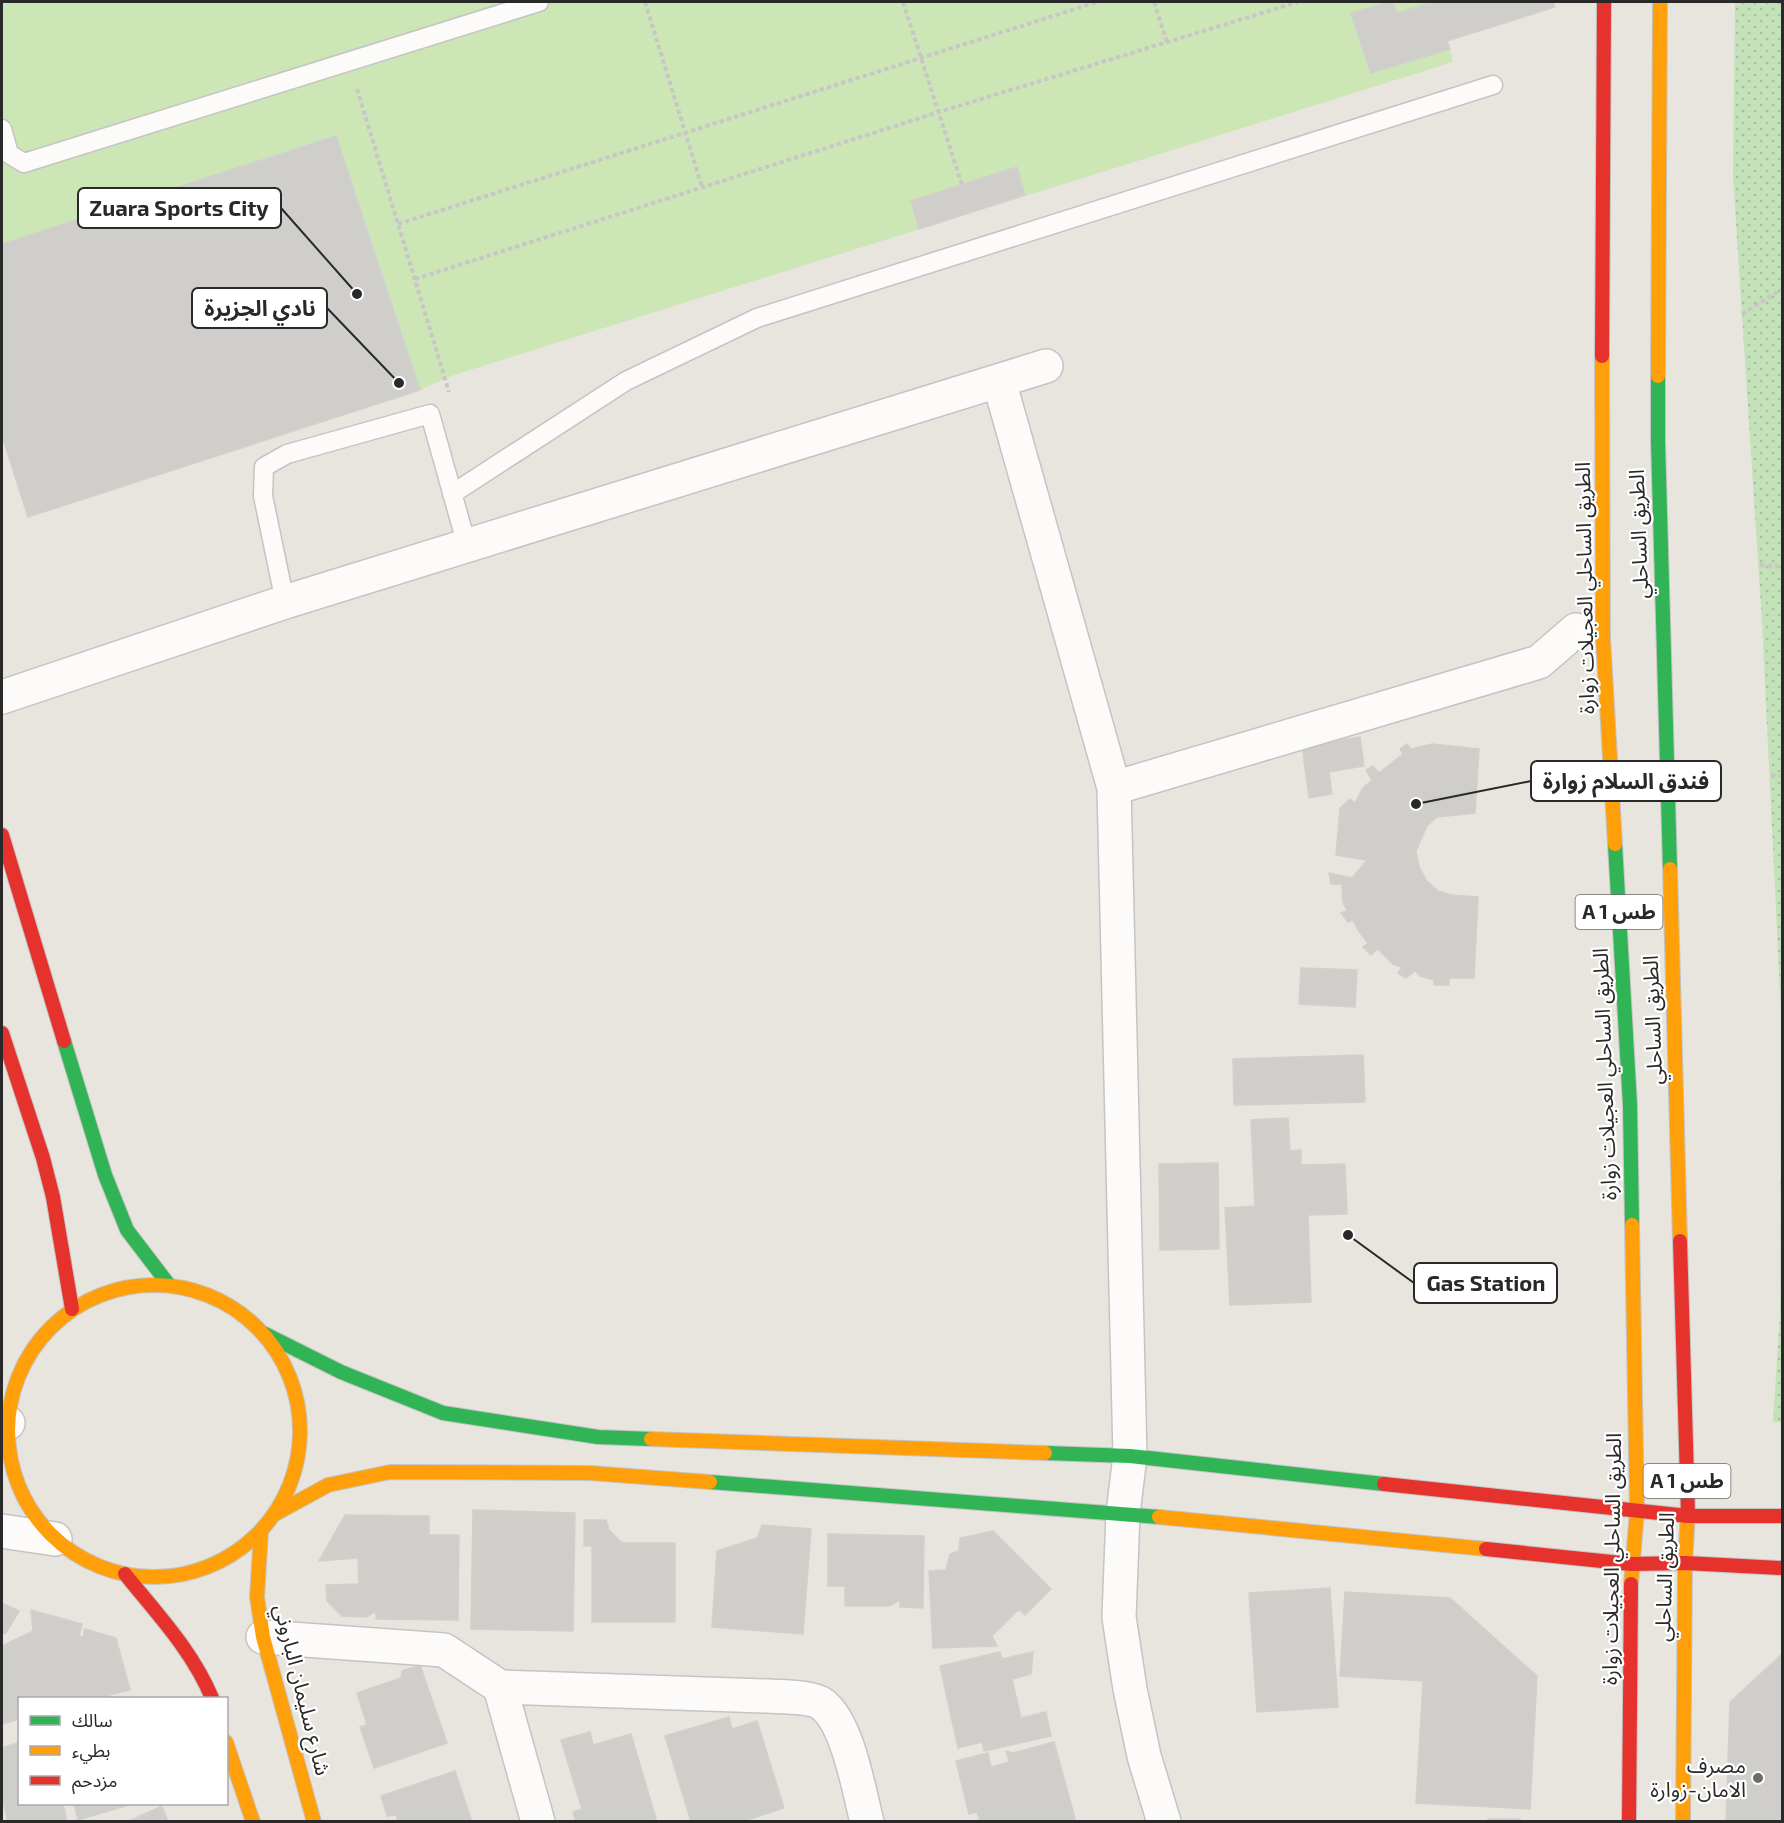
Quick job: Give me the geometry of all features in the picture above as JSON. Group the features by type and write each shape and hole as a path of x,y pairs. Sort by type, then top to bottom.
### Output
{"main road":[{"name":"الطريق الساحلي العجيلات زوارة","path":"1604,2 1602,122 1603,638 1630,1105 1637,1511 1632,1564 1629,1821"},
{"name":"الطريق الساحلي","path":"1660,2 1658,441 1688,1516 1684,1563 1683,1821"},
{"path":"2,835 105,1175 127,1230 169,1285"},
{"path":"2,1033 43,1158 53,1197 72,1309"},
{"path":"144,1284 169,1285 196,1290 221,1300 244,1315 263,1333 282,1360 295,1389 300,1422 299,1454 291,1486 275,1514 261,1532 232,1555 199,1571 162,1577 125,1574 88,1561 56,1539 28,1506 13,1466 5,1425 20,1371 34,1347 51,1326 72,1309 95,1296 119,1288 144,1284"},
{"path":"263,1333 341,1372 443,1413 598,1437 1130,1456 1688,1516 1782,1516"},
{"path":"275,1514 328,1485 390,1472 590,1473 1124,1513 1632,1564 1684,1563 1782,1568"},
{"name":"شارع سليمان الباروني","path":"261,1532 257,1597 263,1637 314,1821"},
{"path":"125,1574 196,1663 212,1697"},
{"path":"228,1748 253,1821"}],"street":[{"path":"2,697 285,602 1046,366"},
{"path":"999,381 1114,788 1130,1456 1124,1513 1119,1617 1130,1689 1144,1756 1164,1821"},
{"path":"1114,788 1539,662 1576,630"},
{"path":"2,1531 56,1539"},
{"path":"263,1637 444,1650 500,1687 797,1697 821,1703 834,1718 848,1747 867,1821"},
{"path":"500,1687 538,1821"}],"lane":[{"path":"2,129 9,153 24,162 539,2"},
{"path":"452,494 626,381 757,318 1493,85"},
{"path":"285,602 263,496 264,467 287,454 430,414 467,546"}],"path":[{"path":"645,2 702,188"},
{"path":"903,2 962,185"},
{"path":"398,224 1097,2"},
{"path":"1154,2 1167,42"},
{"path":"415,279 939,112 1298,2"},
{"path":"348,61 450,394 430,414"},
{"path":"1742,314 1782,289"},
{"path":"1760,565 1782,567"},
{"path":"1772,775 1782,776"}],"green space":[{"path":"2,2 1553,2 1555,7 1447,40 1453,62 454,375 420,390 28,517 2,436"},
{"path":"1735,2 1782,2 1782,1422 1773,1422 1780,1314 1781,1014 1762,622 1733,177"}],"building":[{"path":"1393,2 1397,13 1434,2 1553,2 1555,7 1447,41 1450,49 1371,73 1351,13"},
{"path":"336,136 420,390 28,517 2,436 2,244"},
{"path":"1017,167 1025,195 919,229 911,201"},
{"path":"1360,737 1364,766 1329,772 1332,794 1309,798 1302,745"},
{"path":"1407,744 1411,749 1432,744 1479,749 1475,813 1437,817 1427,826 1416,851 1419,867 1427,881 1438,891 1452,895 1478,897 1474,978 1449,978 1449,985 1434,985 1434,980 1420,976 1415,971 1406,978 1398,973 1402,967 1393,964 1378,949 1371,955 1363,947 1368,943 1353,920 1348,922 1341,913 1347,911 1343,902 1342,884 1331,884 1329,873 1352,878 1367,860 1336,855 1340,808 1350,799 1355,803 1363,788 1372,780 1366,770 1373,766 1379,773 1403,754 1400,749"},
{"path":"1301,968 1357,970 1355,1007 1299,1004"},
{"path":"1363,1055 1365,1102 1234,1105 1233,1059"},
{"path":"1288,1118 1290,1151 1301,1150 1301,1165 1345,1164 1347,1214 1308,1215 1311,1302 1230,1305 1225,1208 1255,1206 1251,1120"},
{"path":"1218,1163 1219,1249 1160,1250 1159,1164"},
{"path":"473,1510 575,1513 573,1631 471,1629"},
{"path":"345,1515 429,1516 429,1535 459,1535 458,1620 376,1619 376,1611 367,1617 342,1616 327,1601 326,1585 359,1584 358,1558 319,1561"},
{"path":"584,1520 606,1520 609,1530 622,1543 675,1543 675,1622 592,1622 592,1546 584,1546"},
{"path":"762,1525 811,1529 803,1634 712,1627 717,1551 757,1538"},
{"path":"993,1531 1051,1589 1025,1615 1019,1609 992,1636 997,1646 933,1648 929,1571 946,1570 950,1554 959,1551 960,1538"},
{"path":"828,1534 924,1536 923,1608 900,1607 900,1600 889,1606 845,1606 845,1586 828,1586"},
{"path":"1330,1588 1338,1707 1257,1712 1249,1593"},
{"path":"1345,1592 1450,1598 1537,1676 1530,1809 1416,1803 1423,1681 1340,1676"},
{"path":"2,1603 19,1611 6,1633 2,1634"},
{"path":"31,1610 82,1624 79,1636 83,1637 85,1629 116,1638 130,1690 102,1697 18,1697 18,1720 2,1724 2,1646 33,1631"},
{"path":"1000,1652 1002,1659 1033,1652 1031,1674 1012,1679 1021,1718 1046,1712 1051,1736 984,1751 982,1742 958,1748 940,1666"},
{"path":"1782,1654 1782,1822 1726,1822 1730,1702"},
{"path":"420,1665 447,1743 374,1768 360,1727 367,1725 357,1693 401,1678 402,1671"},
{"path":"729,1717 732,1729 757,1721 784,1808 741,1822 691,1822 665,1736"},
{"path":"590,1732 593,1745 631,1734 657,1822 576,1822 573,1812 582,1809 561,1740"},
{"path":"1054,1742 1076,1822 980,1822 977,1812 969,1814 956,1761 988,1753 991,1767 1009,1762 1006,1751 1013,1753"},
{"path":"18,1743 18,1805 63,1805 67,1822 8,1822 2,1798 2,1748"},
{"path":"455,1771 472,1822 399,1822 396,1815 387,1816 381,1796"},
{"path":"74,1805 129,1805 78,1820"},
{"path":"162,1806 168,1822 127,1822"},
{"path":"1488,1819 1520,1819 1520,1822 1488,1822"}],"traffic: fast":[{"path":"1658,376 1670,869"},
{"path":"1615,844 1630,1105 1632,1225"},
{"path":"64,1041 105,1175 127,1230 169,1285"},
{"path":"263,1333 341,1372 443,1413 598,1437 651,1439"},
{"path":"1045,1453 1130,1456 1384,1484"},
{"path":"710,1482 1159,1517"}],"traffic: slow":[{"path":"1658,376 1660,2"},
{"path":"1602,356 1603,638 1615,844"},
{"path":"1670,869 1680,1241"},
{"path":"1631,1584 1637,1511 1632,1225"},
{"path":"154,1285 196,1291 223,1302 247,1318 267,1338 283,1362 294,1389 300,1431 294,1473 283,1500 267,1524 247,1544 223,1560 196,1571 154,1577 112,1571 85,1560 61,1544 41,1524 25,1500 14,1473 8,1431 14,1389 25,1362 41,1338 61,1318 85,1302 112,1291 154,1285"},
{"path":"651,1439 1045,1453"},
{"path":"275,1514 328,1485 390,1472 590,1473 710,1482"},
{"path":"1683,1822 1685,1563 1688,1513"},
{"path":"1159,1517 1486,1549"},
{"path":"261,1532 257,1597 263,1637 314,1822"},
{"path":"228,1748 253,1822"}],"traffic: jam":[{"path":"1602,356 1604,2"},
{"path":"2,835 64,1041"},
{"path":"2,1033 43,1158 53,1197 72,1309"},
{"path":"1680,1241 1688,1513"},
{"path":"1384,1484 1688,1516 1782,1516"},
{"path":"1486,1549 1631,1564 1685,1563 1782,1568"},
{"path":"125,1574 184,1648 212,1697"},
{"path":"1629,1822 1631,1584"}],"place":[{"name":"Zuara Sports City","path":"357,294"},
{"name":"نادي الجزيرة","path":"399,383"},
{"name":"فندق السلام زوارة","path":"1416,804"},
{"name":"Gas Station","path":"1348,1235"},
{"name":"مصرف الامان-زوارة","path":"1758,1778"}]}
